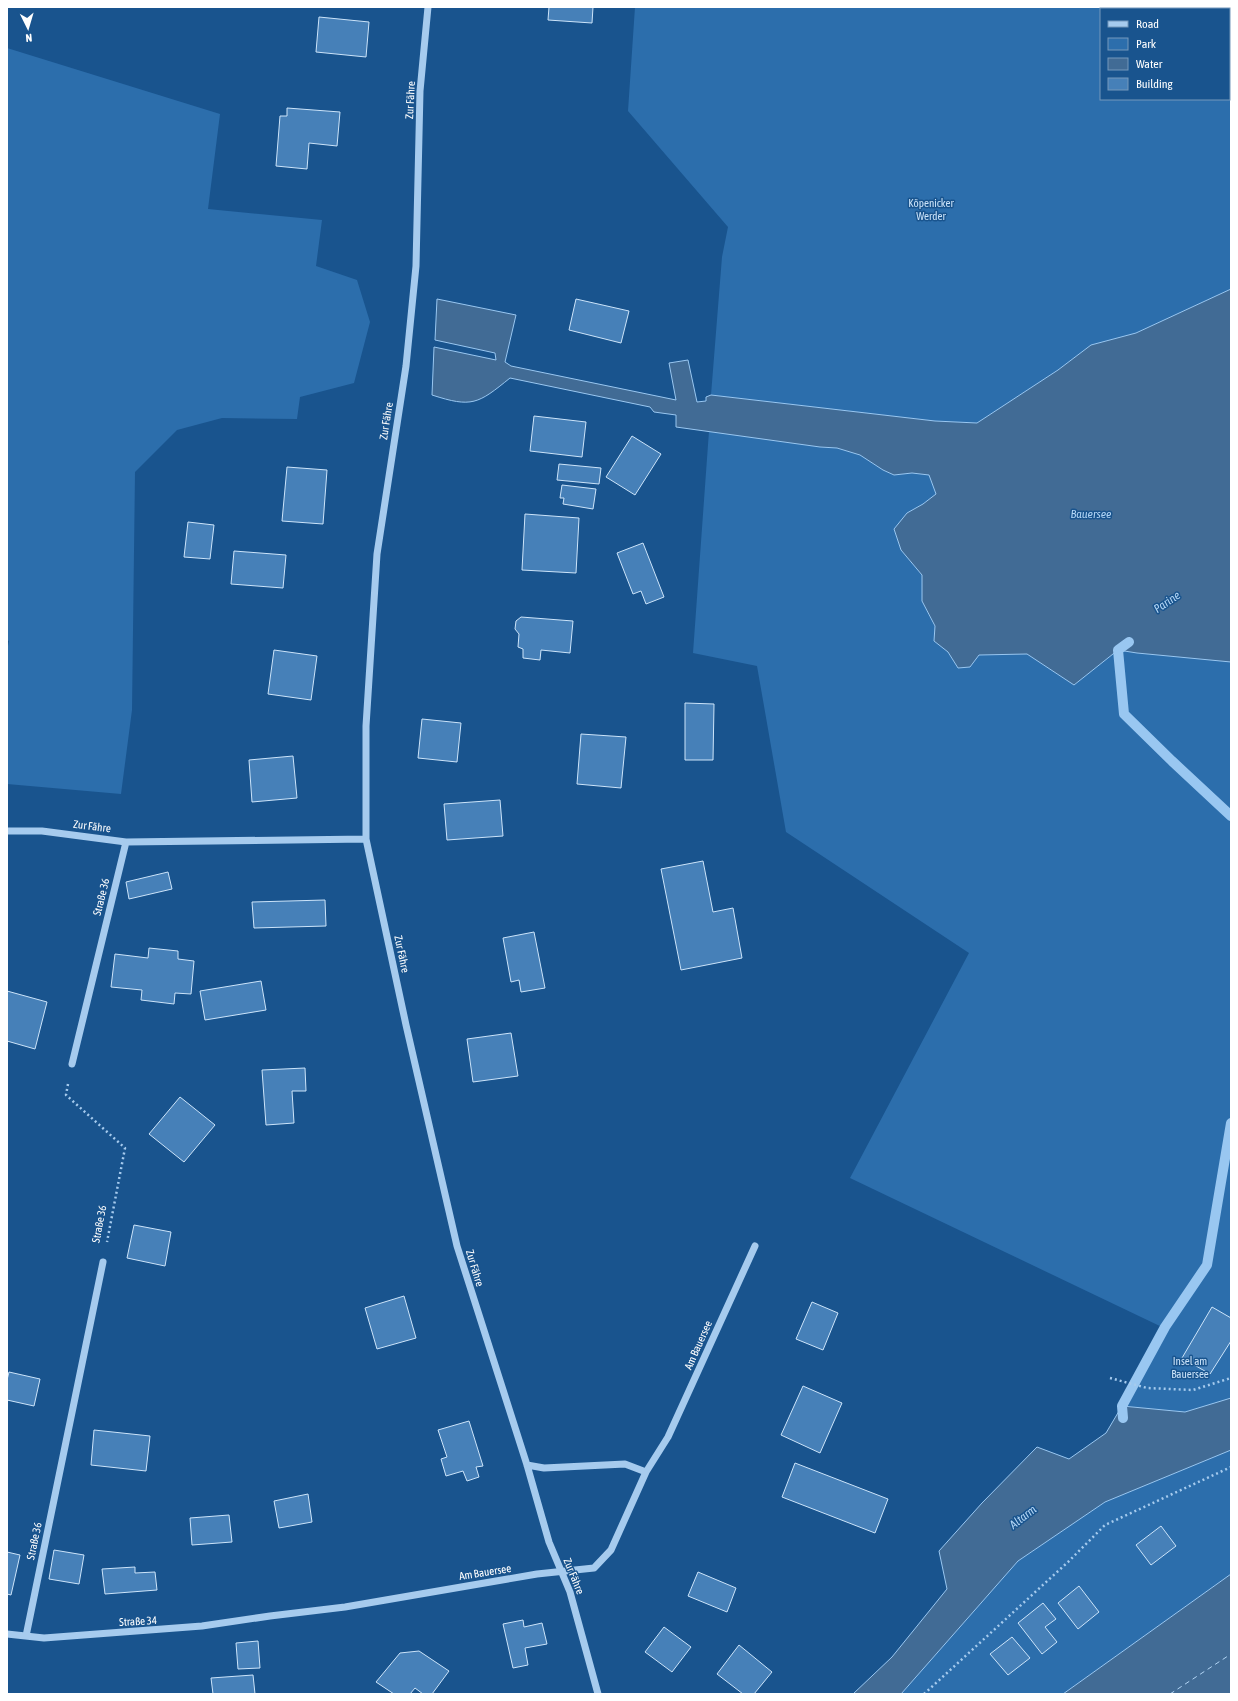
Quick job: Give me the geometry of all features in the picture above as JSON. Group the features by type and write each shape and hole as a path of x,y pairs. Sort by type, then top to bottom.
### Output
{"street":[{"name":"Zur Fähre","path":"428,7 420,91 415,274 406,366 377,554 366,726 366,839 409,1038 457,1246 527,1465 549,1542 570,1592 598,1694"},
{"name":"Zur Fähre","path":"7,831 42,831 126,842 366,839"},
{"name":"Straße 36","path":"72,1064 126,842"},
{"name":"Am Bauersee","path":"270,1616 345,1607 537,1574 561,1573 594,1568 611,1550 646,1472 668,1437 755,1246"},
{"name":"Straße 36","path":"26,1636 103,1262"},
{"path":"527,1465 544,1468 625,1464 646,1472"},
{"name":"Straße 34","path":"7,1634 44,1638 167,1630 270,1616"}],"path":[{"name":"Straße 36","path":"72,1064 66,1095 125,1148 103,1262"},
{"path":"1110,1378 1147,1388 1193,1390 1231,1378"},
{"path":"924,1694 1062,1568 1105,1525 1231,1467"}],"green space":[{"name":"Köpenicker Werder","path":"635,7 1231,7 1231,289 1136,333 1091,345 1058,370 977,423 935,421 711,395 722,257 728,227 628,111"},
{"path":"7,48 220,114 208,209 322,220 316,266 357,280 370,322 354,383 300,397 297,419 222,418 177,430 135,472 132,710 121,794 7,784 7,651 9,641 7,640"},
{"name":"Insel am Bauersee","path":"709,431 820,447 837,448 860,455 883,470 894,475 912,473 929,475 936,494 923,504 907,513 901,550 922,575 922,601 935,627 934,641 948,652 958,668 970,667 979,655 1027,654 1074,685 1118,650 1231,662 1231,1398 1185,1412 1122,1406 1164,1328 850,1178 969,953 786,832 757,666 693,653"},
{"path":"1231,1450 1231,1574 1063,1694 901,1694 1018,1561 1105,1502"}],"water":[{"name":"Bauersee","path":"1231,289 1231,662 1118,650 1074,685 1027,654 979,655 970,667 958,668 948,652 934,641 935,626 922,601 922,575 901,550 894,529 907,513 923,504 936,494 929,475 912,473 894,475 883,470 860,455 837,448 820,447 676,427 676,415 654,412 650,407 510,378 490,393 474,401 457,401 432,395 434,347 496,360 495,353 435,340 437,299 516,315 505,362 511,366 676,400 669,363 688,360 697,402 706,401 706,397 711,395 935,421 977,423 1058,370 1091,345 1136,333"},
{"name":"Altarm","path":"1231,1398 1231,1450 1105,1502 1018,1561 901,1694 853,1694 892,1657 947,1589 939,1551 982,1503 1037,1447 1069,1459 1106,1433 1122,1406 1185,1412"},
{"path":"1231,1574 1231,1694 1063,1694"}],"building":[{"path":"549,7 593,7 592,23 548,20"},
{"path":"319,17 369,22 366,57 316,52"},
{"path":"287,108 340,112 337,146 309,143 307,169 276,166 280,116 287,116"},
{"path":"576,299 629,311 621,343 569,330"},
{"path":"534,416 586,422 582,457 530,451"},
{"path":"632,436 661,454 635,495 606,477"},
{"path":"559,464 601,468 599,484 557,480"},
{"path":"287,467 327,470 323,524 282,521"},
{"path":"562,485 596,489 593,509 563,504 564,498 560,498"},
{"path":"525,514 579,518 576,573 522,570"},
{"path":"188,522 214,525 210,559 184,557"},
{"path":"643,543 664,597 646,604 641,591 633,594 617,553"},
{"path":"234,551 286,555 283,588 231,584"},
{"path":"521,617 573,621 570,653 541,650 540,660 523,658 523,649 518,647 519,634 515,629 516,621"},
{"path":"274,650 317,656 311,700 268,694"},
{"path":"685,703 714,704 713,760 685,760"},
{"path":"422,719 461,723 457,762 418,758"},
{"path":"581,734 626,737 621,788 577,784"},
{"path":"293,756 297,798 252,802 249,760"},
{"path":"500,800 503,836 447,840 444,804"},
{"path":"703,861 713,912 733,908 742,958 681,970 661,869"},
{"path":"168,872 172,889 129,899 126,882"},
{"path":"325,900 326,926 254,928 252,902"},
{"path":"534,932 545,988 521,992 519,980 511,982 503,938"},
{"path":"149,948 178,951 178,959 194,961 191,994 175,993 174,1004 141,1000 142,990 111,987 115,954 148,958"},
{"path":"261,981 266,1010 205,1020 200,991"},
{"path":"7,991 47,1002 35,1049 7,1041"},
{"path":"511,1033 518,1076 473,1082 467,1039"},
{"path":"305,1068 306,1091 292,1091 294,1123 266,1125 262,1070"},
{"path":"180,1097 215,1125 184,1162 149,1134"},
{"path":"134,1225 171,1232 165,1266 127,1258"},
{"path":"404,1296 416,1338 377,1349 365,1308"},
{"path":"812,1302 838,1313 823,1350 796,1339"},
{"path":"1212,1307 1231,1318 1231,1341 1210,1374 1182,1358"},
{"path":"9,1372 40,1379 34,1406 7,1400 7,1380"},
{"path":"803,1386 842,1403 820,1453 781,1435"},
{"path":"469,1421 483,1466 476,1467 479,1477 467,1481 463,1471 446,1476 441,1459 447,1457 438,1430"},
{"path":"94,1430 150,1436 146,1471 91,1465"},
{"path":"795,1463 888,1499 875,1533 782,1497"},
{"path":"308,1494 312,1522 279,1528 274,1501"},
{"path":"229,1515 232,1542 192,1545 190,1518"},
{"path":"1161,1526 1176,1546 1151,1565 1136,1545"},
{"path":"54,1550 84,1555 79,1584 49,1579"},
{"path":"7,1552 20,1555 11,1595 7,1594"},
{"path":"135,1567 135,1573 155,1572 157,1590 105,1594 102,1569"},
{"path":"698,1572 736,1588 727,1612 688,1596"},
{"path":"1079,1586 1099,1612 1078,1629 1058,1603"},
{"path":"1043,1603 1056,1619 1045,1627 1057,1642 1042,1654 1018,1623"},
{"path":"523,1620 524,1627 542,1623 547,1644 525,1648 528,1665 513,1668 503,1624"},
{"path":"664,1627 691,1647 672,1672 645,1652"},
{"path":"1012,1637 1030,1658 1008,1675 990,1654"},
{"path":"258,1641 260,1668 238,1669 236,1643"},
{"path":"739,1645 772,1672 754,1694 743,1694 717,1674"},
{"path":"419,1651 449,1671 432,1694 423,1694 415,1688 410,1694 394,1694 376,1682 400,1653"},
{"path":"253,1675 255,1694 213,1694 211,1678"}],"waterway":[{"path":"1129,642 1118,650 1124,714 1231,816"},
{"path":"1123,1418 1122,1406 1165,1327 1207,1265 1231,1123"}],"ferry route":[{"path":"1170,1694 1231,1654"}],"water label":[{"name":"Parine","path":"1167,602"}]}
